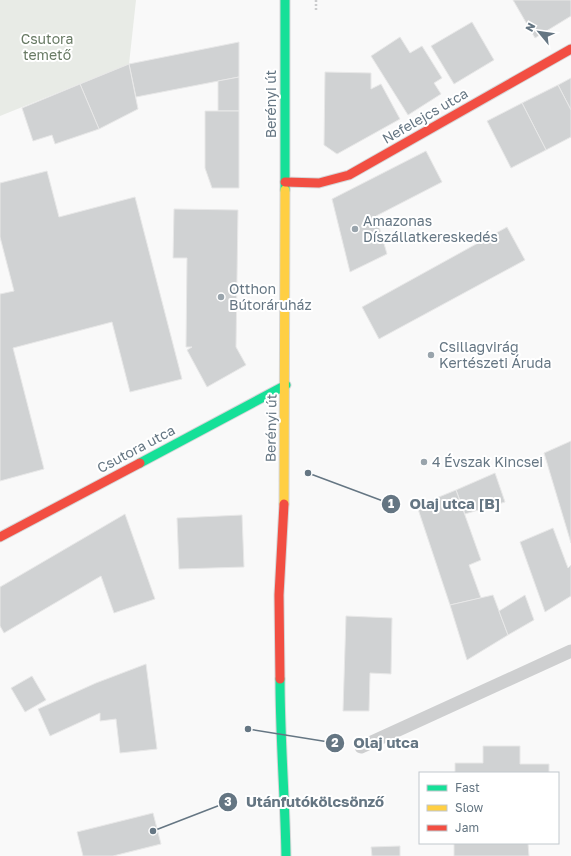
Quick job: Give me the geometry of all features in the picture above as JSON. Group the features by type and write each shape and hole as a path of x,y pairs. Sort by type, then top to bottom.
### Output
{"main road":[{"name":"Berényi út","path":"285,0 286,385 284,521 279,595 280,732 285,788 286,856"},
{"name":"Nefelejcs utca","path":"285,182 318,183 349,175 571,49"},
{"name":"Csutora utca","path":"0,538 286,385"}],"lane":[{"path":"361,747 571,651"}],"path":[{"path":"316,0 316,10"}],"green space":[{"name":"Csutora temető","path":"0,0 136,0 129,64 0,116"}],"building":[{"path":"513,0 571,0 571,16 535,38"},
{"path":"472,22 494,60 454,84 431,46"},
{"path":"400,37 410,53 422,46 442,78 434,83 441,94 408,115 371,56"},
{"path":"239,42 239,77 136,97 129,64"},
{"path":"129,64 138,109 99,129 80,84"},
{"path":"325,72 371,73 371,89 381,84 400,119 337,154 324,145"},
{"path":"239,77 239,111 218,111 218,81"},
{"path":"571,78 571,110 558,85"},
{"path":"80,84 99,129 55,144 52,135 33,141 22,108"},
{"path":"558,85 571,110 571,137 546,150 522,103"},
{"path":"522,103 546,150 511,168 487,121"},
{"path":"205,111 239,111 239,188 212,188 205,168"},
{"path":"426,151 442,182 376,216 387,254 350,272 332,199"},
{"path":"47,171 59,217 135,197 182,379 130,392 112,322 13,348 44,469 0,481 0,294 14,291 0,237 0,183"},
{"path":"174,209 238,210 236,347 246,365 207,387 187,350 192,347 186,347 187,258 173,258"},
{"path":"507,227 525,260 379,339 362,307"},
{"path":"571,441 571,543 544,453"},
{"path":"495,473 505,502 465,514 456,490"},
{"path":"456,490 481,560 469,565 481,598 450,605 417,506"},
{"path":"125,514 155,599 114,613 101,576 4,633 0,626 0,587"},
{"path":"242,515 244,567 179,569 177,518"},
{"path":"553,528 568,568 571,565 571,596 545,612 520,542"},
{"path":"493,595 508,635 467,660 450,605"},
{"path":"525,595 534,620 508,635 499,611"},
{"path":"346,616 392,618 391,674 370,673 369,711 343,711"},
{"path":"146,664 157,749 120,753 116,719 100,721 100,713 50,736 38,709 96,683"},
{"path":"32,676 46,700 25,712 11,688"},
{"path":"483,746 520,746 520,764 549,764 549,772 455,772 455,763 483,763"},
{"path":"153,813 161,844 113,856 83,856 77,832"},
{"path":"454,844 528,844 529,856 454,856"},
{"path":"400,846 400,856 372,856 371,847"}],"traffic: fast":[{"path":"285,0 285,190"},
{"path":"140,463 286,385"},
{"path":"280,679 286,856"}],"traffic: slow":[{"path":"284,504 285,190"}],"traffic: jam":[{"path":"285,182 319,183 349,175 571,49"},
{"path":"0,537 140,463"},
{"path":"280,679 279,595 284,504"}],"place":[{"name":"Amazonas Díszállatkereskedés","path":"355,229"},
{"name":"Otthon Bútoráruház","path":"221,297"},
{"name":"Csillagvirág Kertészeti Áruda","path":"431,355"},
{"name":"4 Évszak Kincsei","path":"424,462"},
{"name":"Olaj utca [B]","path":"308,473"},
{"name":"Olaj utca","path":"248,729"},
{"name":"Utánfutókölcsönző","path":"153,831"}]}
